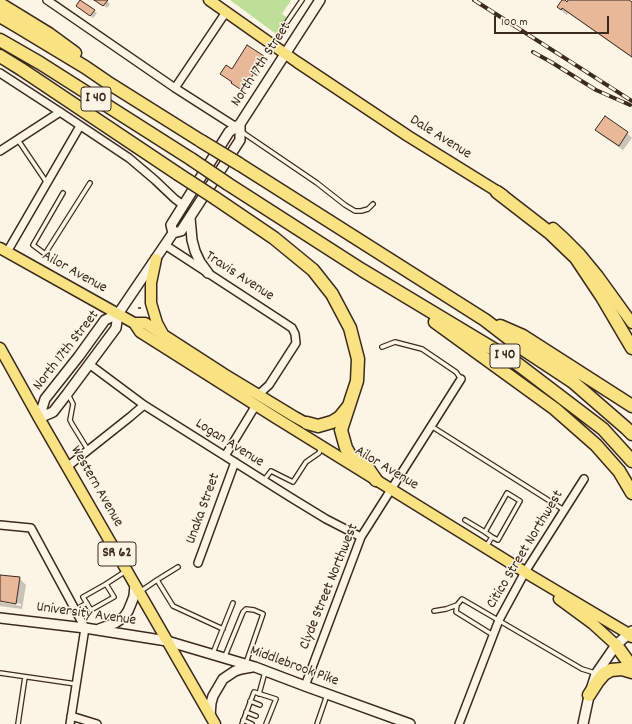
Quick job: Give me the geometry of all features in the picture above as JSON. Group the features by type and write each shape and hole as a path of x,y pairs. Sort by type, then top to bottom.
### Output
{"highway":[{"path":"0,4 49,34 150,109"},
{"name":"I 40","path":"1,17 85,67 485,320 520,348 573,382 632,434"},
{"name":"I 40","path":"0,40 40,63 362,270 515,362 603,429 632,461"},
{"path":"0,56 274,238 313,270 332,294 350,328 358,358 357,381 341,430 346,448 350,455 367,467 376,480"},
{"path":"498,192 550,233 576,258 602,296 632,348"},
{"path":"362,270 555,409 596,445 619,471 632,492"},
{"path":"485,320 523,336 632,406"},
{"path":"307,423 318,426 332,422 350,405"},
{"path":"616,645 632,667"},
{"path":"589,695 604,674 611,670 622,669 632,672"}],"main road":[{"name":"Dale Avenue","path":"209,0 285,55 408,136 498,192 519,203 544,221 579,253 598,276 632,323"},
{"name":"North 17th Street","path":"174,233 171,225 183,205 229,132 239,127 320,0"},
{"name":"North 17th Street","path":"39,418 53,412 116,328 118,314 174,233 181,231 240,140 239,127"},
{"path":"190,218 192,240 195,252 208,273"},
{"name":"Ailor Avenue","path":"4,250 134,323 140,332 256,406 391,490 468,529 485,548 631,634"},
{"path":"156,259 151,283 151,303 157,323 164,336"},
{"name":"North 17th Street","path":"39,418 45,399 105,320 118,314"},
{"name":"Ailor Avenue","path":"134,323 145,323 258,395 307,423"},
{"name":"Western Avenue","path":"0,348 213,720"},
{"path":"529,575 546,591 593,624 616,645"},
{"path":"96,630 115,623 124,617 128,612 137,588"},
{"name":"University Avenue","path":"0,618 85,628 167,641"},
{"path":"583,724 589,695 596,674 616,645 631,634"},
{"name":"Middlebrook Pike","path":"167,641 255,667 410,724"},
{"path":"213,720 211,703 222,679 235,671 255,667"}],"street":[{"path":"47,0 175,88 239,127"},
{"path":"175,88 226,12"},
{"path":"0,73 128,158 183,205"},
{"path":"0,151 60,112"},
{"path":"4,250 47,183 80,126"},
{"name":"Travis Avenue","path":"165,245 292,328 295,334 296,343 269,385 258,395"},
{"name":"Logan Avenue","path":"89,364 144,405 326,519 360,537"},
{"name":"Clyde Street Northwest","path":"305,686 360,537 461,379"},
{"path":"67,467 144,405"},
{"name":"Unaka Street","path":"225,456 256,406"},
{"name":"Unaka Street","path":"198,564 235,462"},
{"name":"Citico Street Northwest","path":"459,724 499,620 529,575 564,510 584,479"},
{"path":"0,525 31,528 85,628 70,720 97,724"}],"lane":[{"path":"287,22 302,0"},
{"path":"239,127 355,211 368,209 373,204"},
{"path":"18,140 27,156 47,183"},
{"path":"63,194 33,245 45,254 90,183"},
{"path":"382,346 395,342 422,349 456,372 461,379"},
{"path":"67,394 73,404 70,420 88,450"},
{"path":"431,426 564,510"},
{"path":"264,480 271,471 293,482 306,462 319,452 322,447"},
{"path":"465,520 468,529 485,532 498,540 520,501 507,493 485,532"},
{"path":"485,548 492,537"},
{"path":"137,588 157,580 178,567"},
{"path":"106,584 114,597 90,610 83,597 127,571"},
{"path":"157,580 173,606 222,629"},
{"path":"434,611 457,605 462,599 582,669 596,674"},
{"path":"75,610 87,603"},
{"path":"213,654 233,603"},
{"path":"457,605 456,612 493,635"},
{"path":"224,658 243,612 246,609 254,610 263,614 246,664"},
{"path":"259,694 265,671"},
{"path":"0,673 76,684"},
{"path":"18,724 25,677"},
{"path":"252,724 242,722 254,692 276,700 270,709 266,721"},
{"path":"317,724 328,694"},
{"path":"250,701 260,705"},
{"path":"246,712 256,716"}],"green space":[{"path":"230,0 291,0 282,14 289,19 279,34 276,34"}],"building":[{"path":"80,0 95,10 90,16 76,6"},
{"path":"94,0 108,0 103,6"},
{"path":"562,0 567,2 568,0 629,0 632,2 632,57 562,8 561,10 557,7"},
{"path":"247,45 264,56 243,91 220,74 226,65 232,69"},
{"path":"605,116 628,132 619,146 595,130"},
{"path":"0,575 20,577 16,604 0,601"}],"railway":[{"path":"474,0 632,101"},
{"path":"533,52 596,90 630,105"}]}
